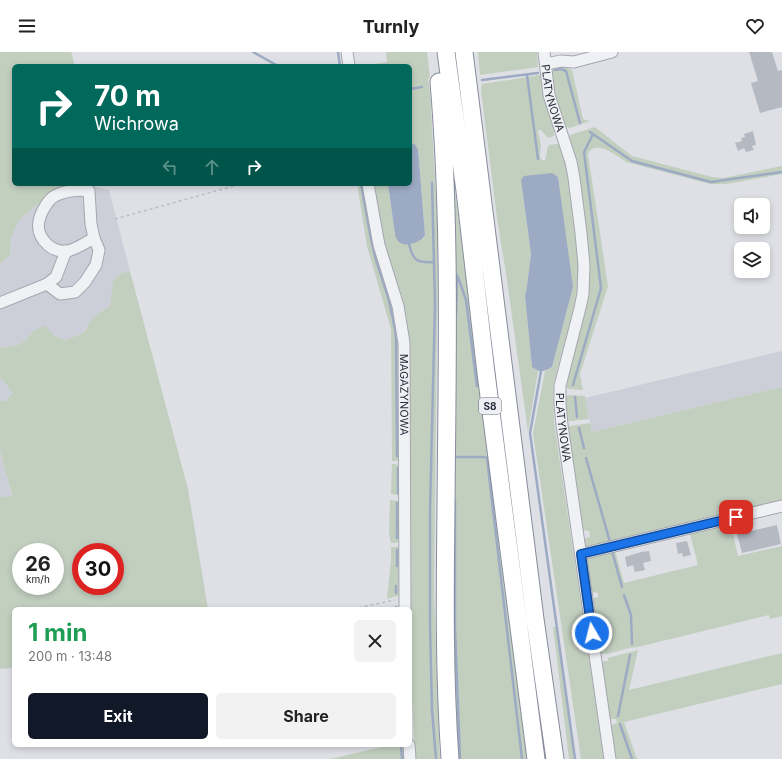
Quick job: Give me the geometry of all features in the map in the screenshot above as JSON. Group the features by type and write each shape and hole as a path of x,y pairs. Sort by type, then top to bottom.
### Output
{"highway":[{"path":"437,52 443,124 448,288 445,605 446,682 450,759"},
{"name":"S8","path":"446,52 466,199 488,389 536,759"},
{"name":"S8","path":"464,52 532,596 555,759"}],"street":[{"path":"347,52 349,64"},
{"name":"PLATYNOWA","path":"544,52 549,95 571,162 582,234 584,265 583,294 560,386 560,404 610,759"},
{"path":"546,64 562,61 574,62 612,52"},
{"name":"MAGAZYNOWA","path":"368,186 379,245 398,306 404,343 405,604"},
{"path":"47,284 60,294 74,292 85,282 96,265 99,250 94,238 91,224 90,191 74,191 53,197 46,204 39,219 38,226 40,236 44,242 52,248 66,252 94,238"},
{"path":"0,303 47,284 56,277 66,252"},
{"path":"581,554 782,506"},
{"path":"409,747 410,759"}],"path":[{"path":"115,219 234,186"},
{"path":"362,607 390,600 405,604"}],"shaded area":[{"path":"78,186 92,186 109,190 130,271 121,273 111,297 110,306 90,321 85,332 66,340 33,331 26,340 18,345 0,348 0,264 10,255 11,238 18,221 38,204 59,192"},
{"path":"782,351 782,387 592,432 585,398"},
{"path":"0,377 13,393 5,401 0,401"},
{"path":"0,450 12,497 0,498"}],"green space":[{"path":"0,52 71,52 74,64 12,64 12,186 78,186 59,192 38,204 18,221 11,238 10,255 0,264"},
{"path":"386,52 427,52 430,78 428,78 438,233 434,590 440,759 415,759 412,699 412,607 410,607 409,349 406,314 383,237 374,186 388,186 395,234 423,239 425,235 418,149 412,143 412,64 375,64 387,62"},
{"path":"478,52 537,52 538,67 480,75"},
{"path":"558,66 572,70 583,119 590,121 570,128 566,127 553,83 551,67"},
{"path":"540,75 543,94 554,130 554,136 548,138 541,130 538,130 541,146 540,157 542,160 545,160 548,148 551,145 559,144 563,149 569,177 580,269 579,289 553,386 554,422 604,759 581,759 533,433 545,371 552,367 573,287 521,180 531,254 525,296 532,367 538,371 528,432 497,218 481,91 482,84"},
{"path":"595,127 632,156 712,177 723,178 782,166 782,174 727,184 710,184 626,162 611,152 600,148 591,150 588,154 608,286 580,374 583,390 569,389 565,387 588,294 590,268 576,161 568,138 570,135"},
{"path":"452,167 527,759 455,759 453,740"},
{"path":"357,186 364,186 392,301 399,340 400,458 396,461 392,461 391,329 367,246"},
{"path":"130,271 188,489 208,607 12,607 12,668 0,669 0,498 12,496 0,450 0,401 5,401 13,393 0,377 0,348 18,345 26,340 33,331 45,326 55,336 66,340 85,332 90,321 110,306 113,281 121,273"},
{"path":"782,387 782,503 586,548 584,547 583,541 590,537 589,531 583,530 568,428 570,426 590,423 592,432"},
{"path":"568,395 585,396 589,419 568,421 566,419 565,398"},
{"path":"392,464 397,464 400,468 399,495 391,494"},
{"path":"390,500 400,502 400,540 395,543 391,543 389,533"},
{"path":"730,521 738,556 782,546 782,616 770,619 769,615 608,654 602,654 599,652 591,600 598,597 598,593 590,592 586,559 587,556 614,547 624,583 698,565 689,530"},
{"path":"391,547 399,547 400,592 398,596 387,599 391,560"},
{"path":"553,627 556,627 574,759 569,759"},
{"path":"638,650 629,690 782,653 782,684 624,722 637,759 615,759 610,726 617,723 616,719 609,719 601,664 604,661 608,661 608,658"},
{"path":"381,747 405,747 405,759 330,759"}],"water":[{"path":"412,143 418,149 425,235 423,238 412,244 404,244 398,241 395,235 388,186 412,186"},
{"path":"552,173 558,177 573,287 552,367 542,371 532,367 525,296 531,254 521,180 524,176"}],"building":[{"path":"749,52 772,52 778,71 782,70 782,107 760,113 751,83 758,81"},
{"path":"753,131 756,145 752,146 754,150 746,152 744,148 738,151 735,143 742,141 741,138 745,137 744,134"},
{"path":"777,525 781,544 742,553 737,534"},
{"path":"687,541 691,555 683,557 682,553 678,554 676,543"},
{"path":"649,551 651,561 643,563 645,570 635,572 633,565 627,567 625,557"}],"waterway":[{"path":"253,52 274,64"},
{"path":"338,52 340,64"},
{"path":"555,70 561,69 566,71 580,123"},
{"path":"482,80 538,73"},
{"path":"527,75 538,159"},
{"path":"412,89 422,87"},
{"path":"590,132 632,161 711,182 782,172"},
{"path":"573,385 601,288 584,152 593,134"},
{"path":"432,183 435,304 430,511 430,626 432,710 436,759"},
{"path":"361,186 371,239 388,297 396,336 397,456"},
{"path":"409,244 412,254 417,260 423,262 434,262"},
{"path":"456,314 457,275"},
{"path":"458,277 466,300 477,386"},
{"path":"541,371 530,433 575,759"},
{"path":"575,397 577,417"},
{"path":"579,428 584,448"},
{"path":"455,457 487,458 522,759"},
{"path":"586,458 610,542"},
{"path":"398,468 398,493"},
{"path":"455,501 455,629 460,759"},
{"path":"397,503 397,538"},
{"path":"397,550 397,566"},
{"path":"612,551 622,587"},
{"path":"396,586 396,593"},
{"path":"624,595 631,615 632,644"},
{"path":"618,716 630,655"},
{"path":"620,724 632,759"},
{"path":"401,747 402,759"}],"route":[{"path":"592,633 581,554 736,517"}]}
